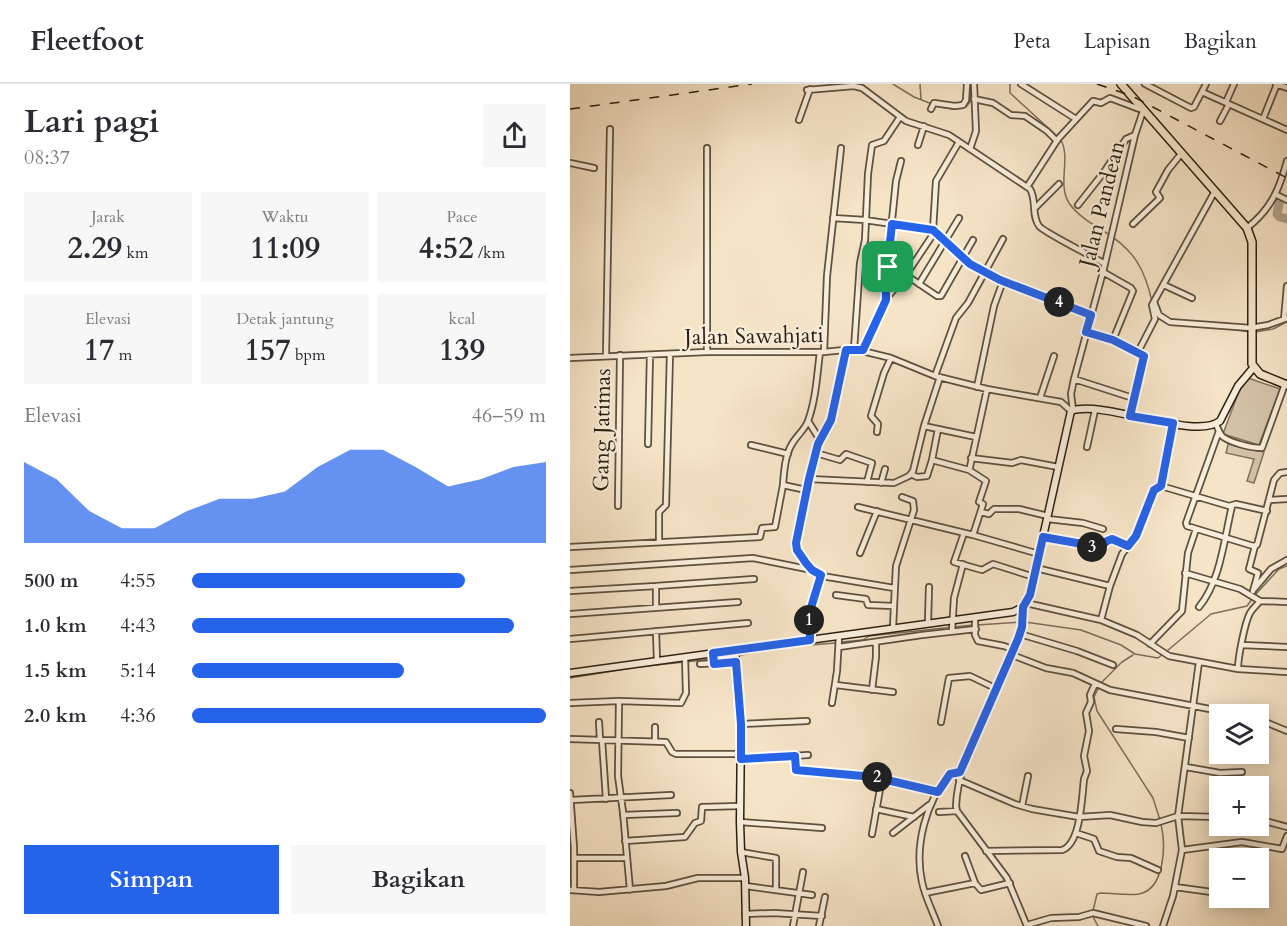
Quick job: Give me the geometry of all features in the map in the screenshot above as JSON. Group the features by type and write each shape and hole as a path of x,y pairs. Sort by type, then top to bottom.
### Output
{"main road":[{"path":"1121,84 1247,228 1252,242 1251,358 1260,375 1286,384"},
{"path":"570,673 657,661 673,662 736,657 810,640 839,638 894,627 951,622 1013,612 1024,605 1030,595 1072,411 1095,410 1186,425 1216,424 1220,421 1242,378 1254,367"},
{"path":"736,657 741,724 740,822 741,852 746,886 746,926"}],"street":[{"path":"932,106 963,105 967,97 967,84"},
{"path":"970,149 976,131 974,84"},
{"path":"1021,84 1076,119"},
{"path":"1145,84 1191,108 1206,84"},
{"path":"1220,121 1234,84"},
{"path":"1263,119 1277,84 1287,88"},
{"path":"799,120 808,90 858,86 906,121 949,135 1027,187 1032,192 1038,224 1044,231 1105,264"},
{"path":"1202,92 1287,130"},
{"path":"1027,187 1058,138 1093,101 1101,103 1110,98 1143,110"},
{"path":"974,99 993,103 1011,115 1025,116 1058,138"},
{"name":"Jalan Pandean","path":"1072,411 1071,394 1074,379 1143,110"},
{"path":"854,349 872,145 884,141 900,117"},
{"path":"918,145 924,126"},
{"path":"606,356 610,129"},
{"path":"1078,205 1126,139 1135,135"},
{"path":"863,350 886,300 906,275 933,232 936,181 959,142"},
{"path":"707,148 707,352"},
{"path":"570,547 760,537 762,528 775,527 788,454 808,421 814,398 822,352 827,276 841,148"},
{"path":"1133,224 1160,198 1156,192 1168,170 1181,154"},
{"path":"886,300 886,279 900,161"},
{"path":"1247,228 1262,216 1275,194 1287,161"},
{"path":"570,163 594,168"},
{"path":"1035,208 1059,184"},
{"path":"1138,351 1154,320 1153,303 1215,191"},
{"path":"1275,194 1287,200"},
{"path":"833,218 865,220 933,232 970,264 1003,281 1091,315"},
{"path":"919,284 959,218"},
{"path":"809,479 894,483 911,474 956,318 968,303 1003,239"},
{"path":"906,275 937,296 941,296 973,240"},
{"path":"1103,273 1133,291 1113,340"},
{"path":"977,387 994,306 1003,281"},
{"path":"1164,285 1192,298"},
{"path":"1153,303 1159,315 1170,322 1251,331 1285,318 1287,286"},
{"path":"1086,332 1113,340 1143,354 1130,416"},
{"name":"Jalan Sawahjati","path":"570,358 707,352 822,352 854,349 891,358 938,376 977,387 1060,402 1072,411"},
{"path":"812,570 797,550 796,543 806,490 820,440 831,420 846,350"},
{"path":"659,542 659,512 666,505 670,354"},
{"name":"Gang Jatimas","path":"618,506 620,355"},
{"path":"648,444 650,355"},
{"path":"1040,398 1054,356"},
{"path":"877,432 878,424 871,416 891,358"},
{"path":"1074,379 1133,398"},
{"path":"1216,424 1227,439 1262,448 1286,384"},
{"path":"969,470 987,389"},
{"path":"1087,447 1095,410"},
{"path":"808,421 820,440"},
{"path":"1161,486 1173,423"},
{"path":"924,426 976,437"},
{"path":"911,474 917,477 927,476 938,429"},
{"path":"1219,431 1186,523 1188,527 1256,546"},
{"path":"751,445 788,454"},
{"path":"816,453 840,460 846,454 872,463 867,482"},
{"path":"972,458 1012,463 1020,459 1058,467"},
{"path":"932,460 969,470 987,481 979,502 983,504 973,535"},
{"path":"881,483 885,469"},
{"path":"1251,594 1258,573 1249,569 1259,543 1275,477 1287,472"},
{"path":"783,485 806,490"},
{"path":"1101,620 1122,554 1136,536 1154,490 1161,486 1232,506 1236,504 1267,511"},
{"path":"894,627 897,557 912,519 914,502 902,497"},
{"path":"1269,500 1287,499"},
{"path":"1199,607 1214,580 1232,506"},
{"path":"858,507 912,519 1039,554"},
{"path":"981,512 989,513 995,508 1008,508 1103,528"},
{"path":"860,553 877,511"},
{"path":"1150,644 1182,612 1188,553 1196,529"},
{"path":"964,533 954,562 983,570 993,564 1034,577"},
{"path":"1043,537 1098,549 1112,539 1128,546"},
{"path":"570,570 753,558 812,570 821,575 894,588"},
{"path":"1251,594 1271,569 1287,560"},
{"path":"952,631 955,591 963,564"},
{"path":"1036,568 1110,586"},
{"path":"1185,573 1240,589 1259,601 1287,602"},
{"path":"810,640 810,611 821,575"},
{"path":"570,591 754,579"},
{"path":"656,586 656,607"},
{"path":"929,587 936,633"},
{"path":"836,595 866,599 868,604 894,606"},
{"path":"1238,669 1238,651 1242,645 1249,616 1259,601"},
{"path":"570,614 738,602"},
{"path":"1146,926 1093,913 1085,916 1051,918 1027,926 1010,883 957,811 956,800 960,772 1014,652 1022,627 1024,605 1101,620 1137,635 1169,656 1238,669 1287,672"},
{"path":"976,618 978,641 1004,646 1046,668 1073,673 1098,685 1209,708"},
{"path":"570,639 748,622"},
{"path":"920,625 922,635"},
{"path":"910,627 910,636"},
{"path":"839,647 976,628"},
{"path":"656,631 657,661"},
{"path":"862,634 862,642"},
{"path":"1020,634 1077,651 1113,665"},
{"path":"832,703 836,685 839,638"},
{"path":"872,690 876,642"},
{"path":"1242,645 1287,647"},
{"path":"700,664 714,659 736,657"},
{"path":"570,703 620,701 681,703 686,693 685,660"},
{"path":"1163,926 1175,886 1182,850 1178,816 1199,662"},
{"path":"941,722 949,678 970,676 998,688"},
{"path":"836,685 893,692"},
{"path":"986,851 1066,850 1072,843 1076,833 1087,771 1084,756 1089,730 1086,713 1091,702 1090,694 1098,685"},
{"path":"620,701 617,762 630,890"},
{"path":"741,724 807,721"},
{"path":"599,722 606,799"},
{"path":"1269,724 1287,731"},
{"path":"655,727 655,741"},
{"path":"1116,729 1156,732 1189,738"},
{"path":"570,739 668,742 672,752 681,754 808,755"},
{"path":"795,756 796,770 841,772 882,778 938,792"},
{"path":"1186,767 1220,773 1242,772"},
{"path":"893,833 930,804 950,774 960,772"},
{"path":"1022,806 1028,776"},
{"path":"872,834 882,778"},
{"path":"959,780 992,796 1022,806 1079,817 1110,815 1156,823 1178,816 1209,817"},
{"path":"570,793 574,858 572,890 599,892 630,890 679,884 698,878 745,878"},
{"path":"571,800 671,795"},
{"path":"930,804 920,855 920,872 925,893 938,926"},
{"path":"626,841 684,838 689,830 694,828 695,823 701,821 702,807 740,806"},
{"path":"876,809 914,817"},
{"path":"939,812 957,811"},
{"path":"623,815 677,813"},
{"path":"740,822 822,828"},
{"path":"1269,822 1287,827"},
{"path":"1076,833 1094,839 1099,851 1117,857 1131,858 1158,870"},
{"path":"1182,850 1242,842 1282,850 1287,836"},
{"path":"741,852 775,857 776,890"},
{"path":"965,856 975,883 981,890 1010,883"},
{"path":"574,858 627,858"},
{"path":"793,926 803,872"},
{"path":"925,893 975,883"},
{"path":"746,886 812,895"},
{"path":"1175,886 1209,891"},
{"path":"819,926 825,897"},
{"path":"746,914 822,916"}],"shaded area":[{"path":"1248,378 1280,389 1259,445 1223,434 1239,391"},
{"path":"1228,444 1264,452 1254,483 1247,481 1254,459 1226,453"}],"waterway":[{"path":"893,84 914,97 932,104"},
{"path":"920,84 921,99"},
{"path":"936,106 952,109 966,107 970,102 971,84"},
{"path":"1010,84 1010,93 1057,136"},
{"path":"1061,140 1065,155 1064,188 1069,203 1081,216 1131,253 1142,270 1152,302"},
{"path":"1280,199 1277,214 1287,219"},
{"path":"1157,315 1167,323 1187,325"},
{"path":"1255,332 1273,329 1287,322"},
{"path":"1225,328 1250,332"},
{"path":"1255,595 1279,569 1287,566"},
{"path":"1167,651 1211,614 1247,606 1252,599"},
{"path":"977,625 1020,622"},
{"path":"1025,622 1081,630 1121,645 1135,654 1158,658 1163,654"},
{"path":"841,642 863,640 869,636 973,625"},
{"path":"784,647 836,643"},
{"path":"737,656 774,648"},
{"path":"1101,683 1122,662 1133,655"},
{"path":"570,678 637,667 733,657"},
{"path":"1099,687 1094,697 1097,711 1153,798 1160,820"},
{"path":"1098,926 1092,915 1097,894 1139,894 1154,884 1162,865 1161,824"}],"railway":[{"path":"570,109 752,84"},
{"path":"1097,84 1132,96 1287,178"}],"route":[{"path":"892,224 933,230 970,264 1000,280 1091,315 1086,332 1113,340 1144,356 1130,416 1173,423 1161,486 1155,488 1136,536 1128,546 1112,539 1098,549 1043,537 1030,595 1023,607 1022,627 1015,650 960,772 950,774 938,792 909,783 874,777 841,772 796,770 795,756 741,759 741,724 736,662 714,664 713,653 810,640 810,611 821,575 812,570 796,548 806,490 818,444 831,420 846,350 863,350 886,300 888,267 892,224"}]}
